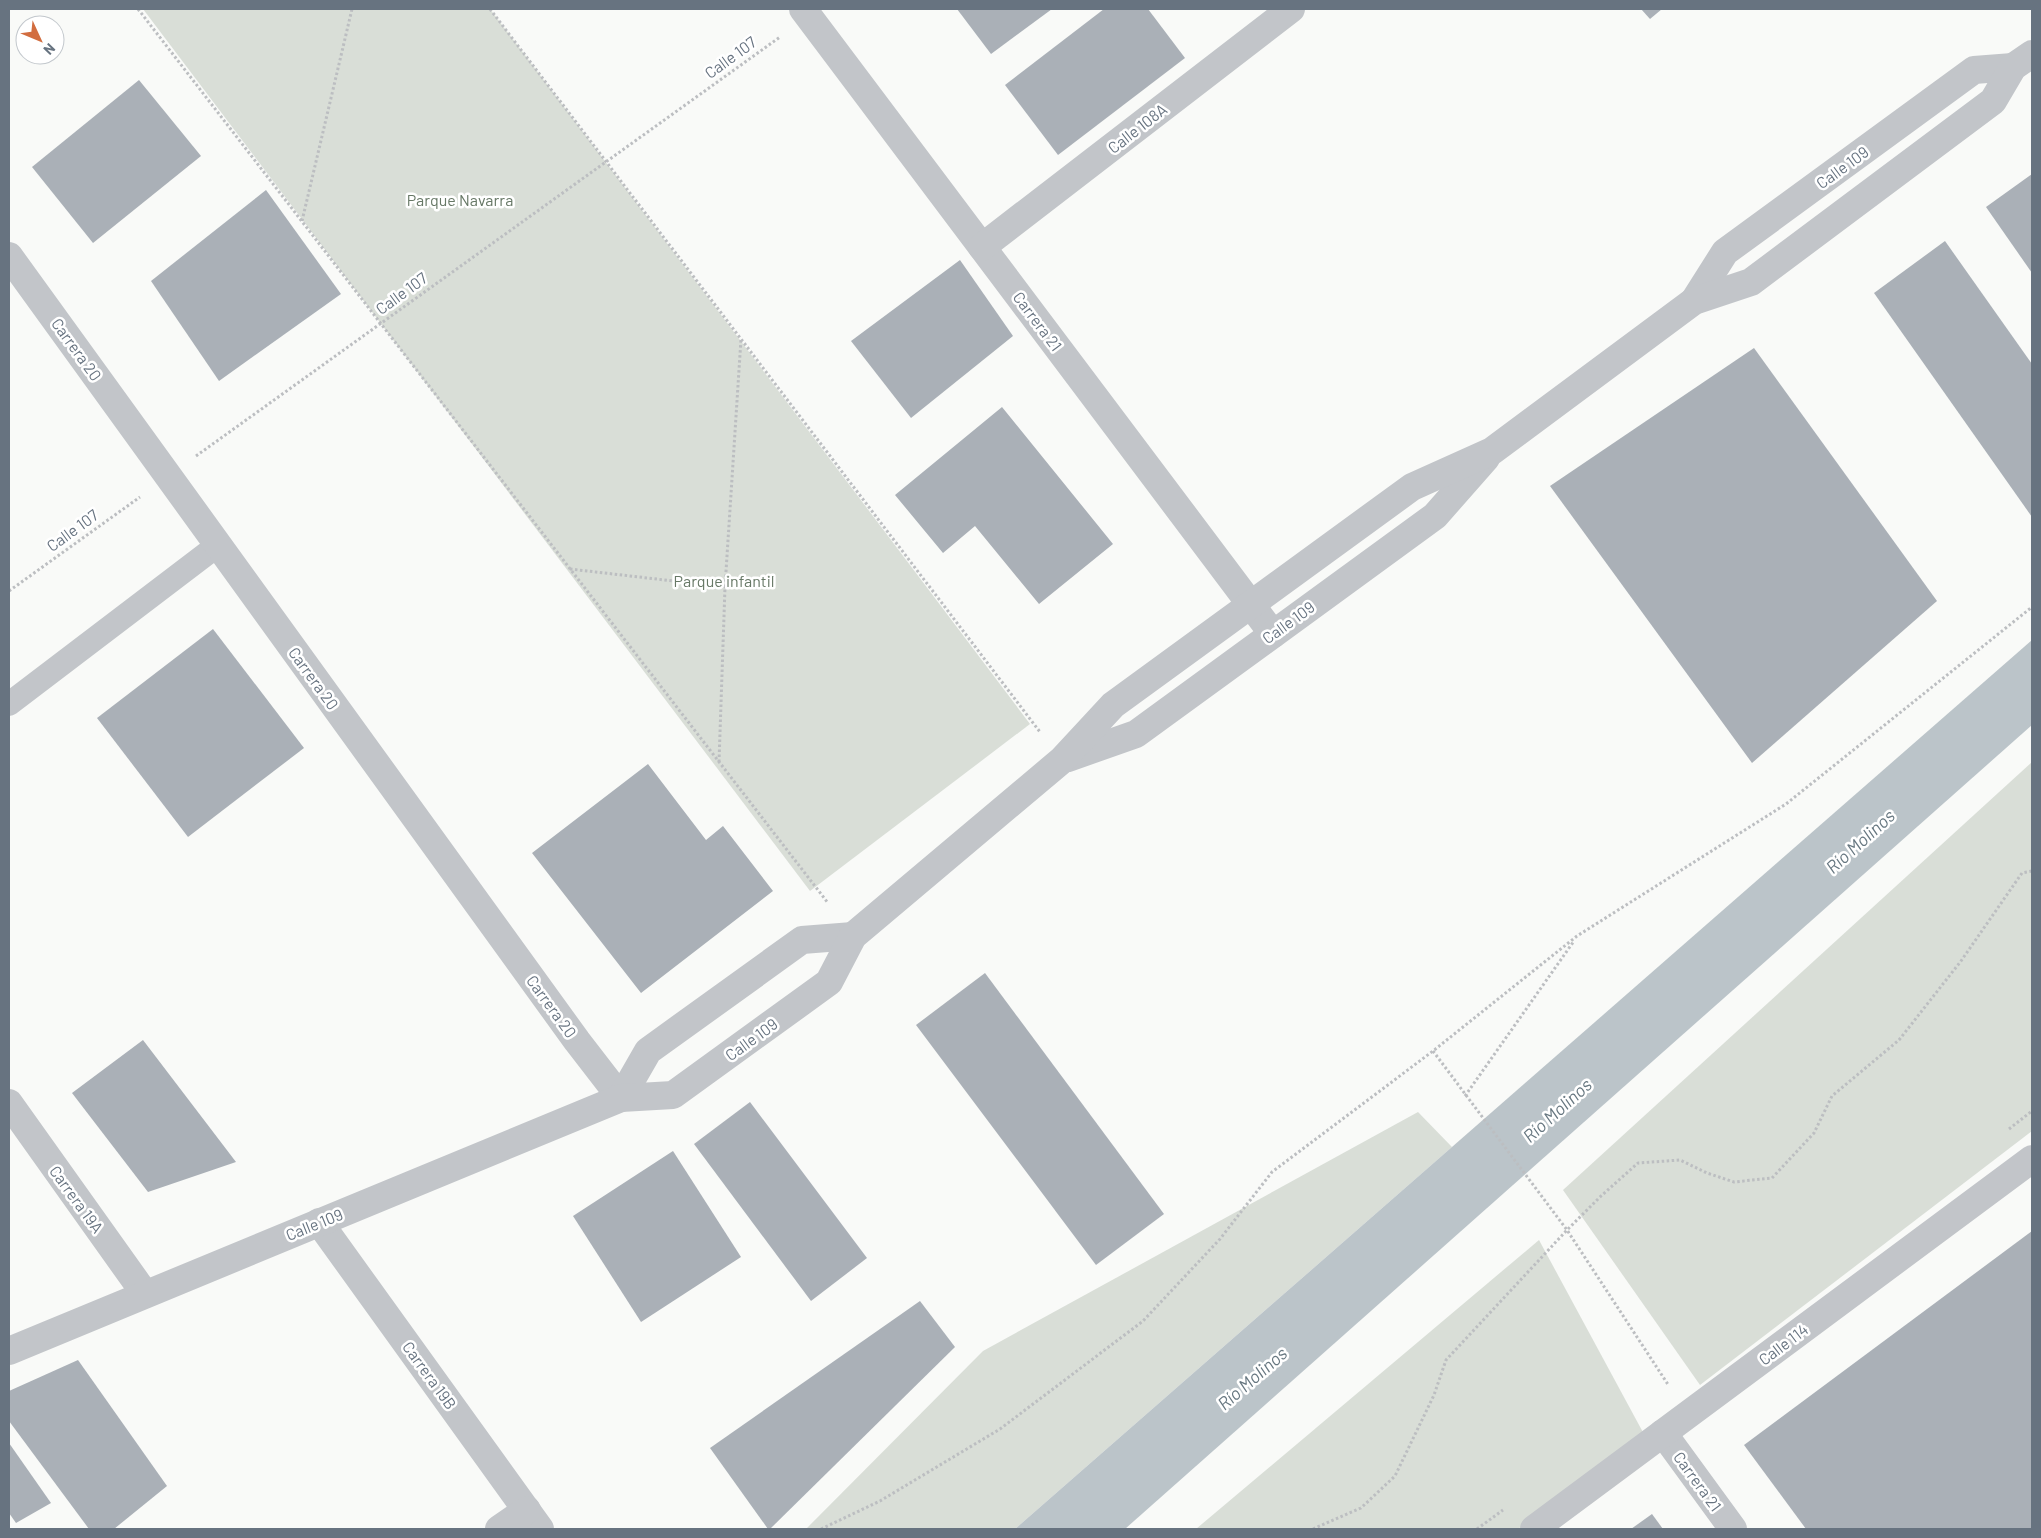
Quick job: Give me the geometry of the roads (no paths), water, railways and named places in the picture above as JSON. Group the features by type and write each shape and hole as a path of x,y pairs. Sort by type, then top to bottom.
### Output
{"street":[{"name":"Calle 108A","path":"982,247 1291,9"},
{"name":"Carrera 21","path":"806,12 1273,634"},
{"name":"Calle 109","path":"1694,301 1725,252 1974,70 2023,60"},
{"name":"Calle 109","path":"1062,760 1136,734 1436,516 1492,451 1694,301 1751,282 1993,101 2023,60"},
{"name":"Carrera 20","path":"9,256 577,1041 621,1098"},
{"name":"Calle 109","path":"9,1351 621,1098 673,1095 830,982 853,936 1062,760 1113,705 1412,486 1492,451"},
{"path":"621,1098 648,1051 802,940 853,936"},
{"name":"Carrera 19A","path":"9,1103 145,1294"},
{"name":"Calle 114","path":"1534,1529 2032,1159"},
{"name":"Carrera 19B","path":"319,1222 534,1520"},
{"name":"Carrera 21","path":"1663,1433 1733,1529"},
{"path":"499,1529 534,1520"}],"lane":[{"path":"9,704 218,545"}],"water":[{"name":"Río Molinos","path":"2032,640 2032,725 1125,1529 1015,1529"}],"park label":[{"name":"Parque Navarra","path":"460,199"},
{"name":"Parque infantil","path":"724,580"}]}
